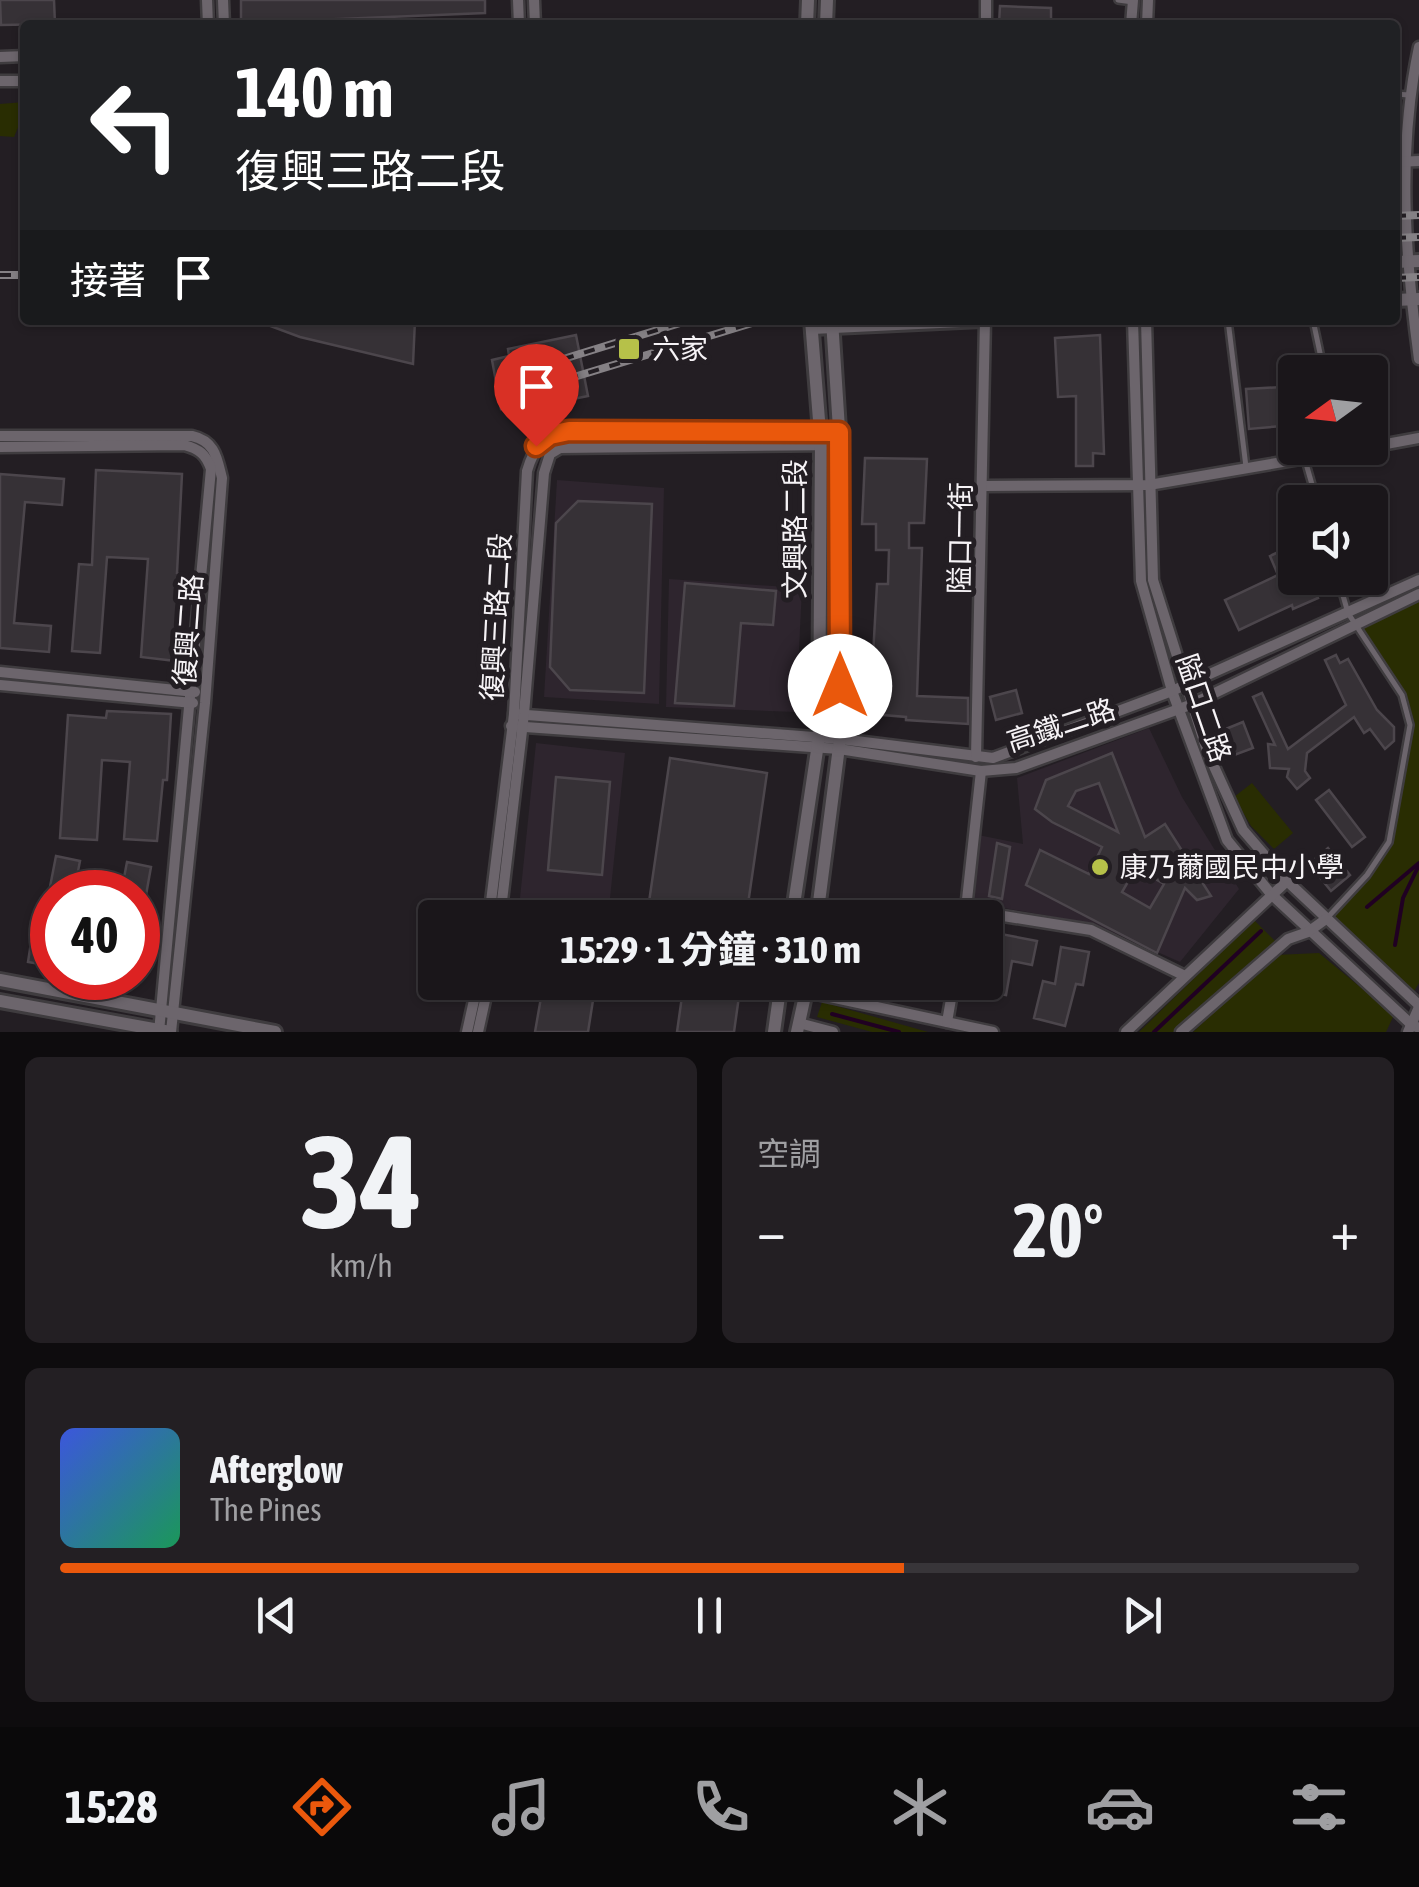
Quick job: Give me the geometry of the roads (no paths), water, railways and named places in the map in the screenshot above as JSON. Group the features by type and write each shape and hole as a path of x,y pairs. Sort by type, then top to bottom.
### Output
{"street":[{"path":"1419,47 1400,162 1419,360"},
{"path":"1400,162 1419,161"},
{"name":"文興路二段","path":"795,900 818,743 820,438 812,325"},
{"name":"文興路二段","path":"818,900 840,744 839,438 833,325"},
{"name":"隘口一街","path":"976,757 984,486 983,325"},
{"name":"隘口二路","path":"1133,325 1153,580 1207,752 1243,830 1287,881 1419,1006"},
{"name":"隘口二路","path":"1146,325 1141,581 1178,710 1227,840 1308,932 1413,1028"},
{"name":"復興三路二段","path":"492,900 518,720 527,471 536,446 550,435 569,431 839,438"},
{"name":"復興二路","path":"0,436 192,436 202,438 216,452 222,478 206,698 165,1032"},
{"name":"復興三路二段","path":"502,900 544,473 550,454 560,448 820,438"},
{"path":"1388,443 1419,438"},
{"name":"復興二路","path":"0,448 184,445 197,448 207,457 212,485 190,698 168,1010"},
{"path":"984,486 1143,485 1278,461"},
{"name":"高鐵二路","path":"518,720 993,758 1184,686 1419,580"},
{"name":"高鐵二路","path":"840,744 981,770 1016,768 1190,705 1419,594"},
{"path":"0,672 190,698"},
{"path":"0,685 206,698"},
{"path":"967,900 981,770"},
{"path":"1126,1032 1287,881"},
{"path":"1003,919 1091,930 1185,976"},
{"path":"1181,1032 1288,938 1308,932 1326,919"},
{"path":"0,980 275,1032"},
{"path":"467,1032 474,1000"},
{"path":"478,1032 485,1000"},
{"path":"774,1032 779,1000"},
{"path":"804,1000 798,1028 833,1032"},
{"path":"859,1000 993,1032"},
{"path":"948,1022 951,1000"},
{"path":"0,1001 165,1032"},
{"path":"1413,1028 1419,1006"}],"lane":[{"path":"1118,0 1133,1"},
{"path":"1400,94 1409,95"},
{"path":"1229,325 1246,467"},
{"path":"1314,325 1320,355"},
{"path":"1326,919 1367,876 1389,842 1410,725 1402,695 1354,626 1343,595"}],"waterway":[{"path":"1367,907 1419,863"},
{"path":"1395,945 1403,898 1419,865"},
{"path":"1154,1032 1261,931"},
{"path":"832,1014 899,1032"}],"railway":[{"path":"1400,216 1419,215"},
{"path":"1400,238 1419,237"},
{"path":"0,275 20,275"},
{"path":"1400,278 1419,277"},
{"path":"521,372 674,325"},
{"path":"524,387 574,377 746,325"}],"place":[{"name":"六家","path":"629,349"},
{"name":"康乃薾國民中小學","path":"1100,867"}]}
